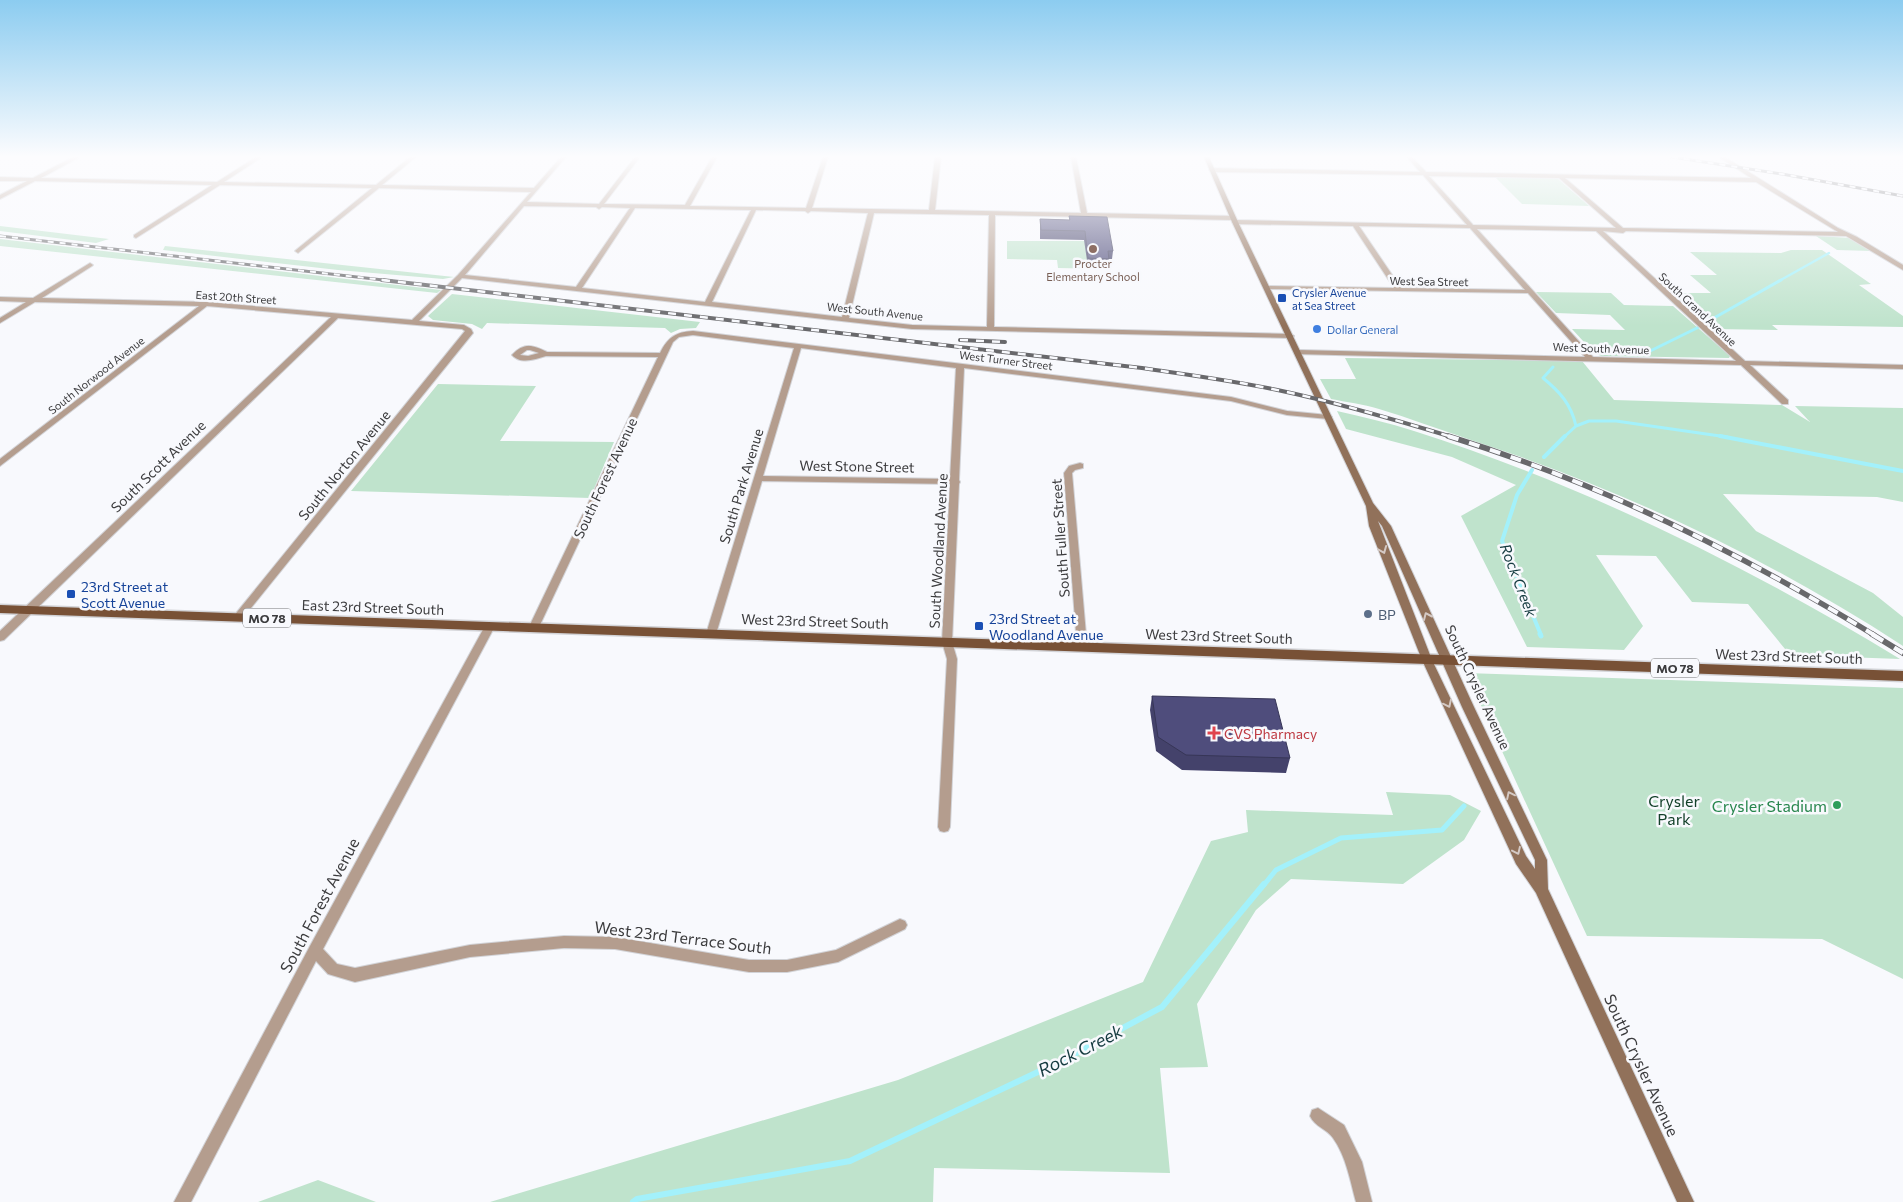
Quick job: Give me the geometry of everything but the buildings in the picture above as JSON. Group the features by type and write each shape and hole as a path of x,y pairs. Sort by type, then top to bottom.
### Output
{"main road":[{"name":"South Crysler Avenue","path":"1231,213 1369,504 1374,526 1427,660 1521,860 1541,889 1686,1202"},
{"name":"South Crysler Avenue","path":"1369,504 1386,526 1447,661 1542,860 1541,889"},
{"name":"East 23rd Street South","path":"0,609 534,628"},
{"name":"West 23rd Street South","path":"534,628 1903,676"}],"street":[{"path":"136,236 173,213"},
{"path":"298,251 344,213"},
{"path":"413,323 460,276 515,213"},
{"path":"578,289 630,213"},
{"path":"708,304 752,213"},
{"path":"845,319 870,213"},
{"path":"938,213 1084,215 1473,228 1846,234"},
{"path":"1459,213 1590,358"},
{"path":"1603,213 1623,231"},
{"path":"1811,213 1903,268"},
{"path":"990,330 992,214"},
{"path":"1355,225 1399,290"},
{"name":"South Grand Avenue","path":"1598,230 1785,402"},
{"path":"0,321 90,265"},
{"name":"West South Avenue","path":"460,276 912,327 1290,336"},
{"name":"West Sea Street","path":"1267,288 1526,292 1529,290"},
{"name":"East 20th Street","path":"0,298 206,304 464,327 468,330"},
{"name":"South Norwood Avenue","path":"0,463 206,304"},
{"name":"South Scott Avenue","path":"0,637 26,610 336,316"},
{"name":"South Norton Avenue","path":"238,617 469,333 468,330"},
{"name":"West Turner Street","path":"680,334 693,333 1231,399 1287,413 1328,417"},
{"name":"South Forest Avenue","path":"534,628 662,355 671,338 680,334"},
{"name":"South Park Avenue","path":"712,634 798,346"},
{"name":"West South Avenue","path":"1298,352 1903,367"},
{"path":"546,354 662,355"},
{"name":"South Woodland Avenue","path":"944,827 952,658 947,642 960,366"},
{"name":"South Fuller Street","path":"1080,466 1072,468 1068,473 1082,646"},
{"name":"West Stone Street","path":"758,478 956,482"},
{"name":"South Forest Avenue","path":"182,1202 314,950 490,626"},
{"name":"West 23rd Terrace South","path":"314,950 333,969 355,974 470,951 564,942 615,943 749,966 787,966 838,956 900,925"},
{"path":"1318,1116 1338,1131 1354,1162 1364,1202"}],"green space":[{"path":"0,226 109,239 96,243 0,231"},
{"path":"1816,236 1851,238 1872,251 1837,250"},
{"path":"0,239 441,290 437,293 0,246"},
{"path":"1007,241 1087,241 1107,269 1058,268 1057,260 1007,259"},
{"path":"165,246 454,277 443,279 338,270 163,250"},
{"path":"1791,250 1822,250 1871,284 1859,285 1903,316 1903,327 1772,325 1778,330 1713,329 1673,293 1711,293 1690,275 1717,275 1690,252 1781,253"},
{"path":"1536,292 1611,293 1624,305 1673,306 1730,356 1729,358 1602,356 1595,354 1572,329 1625,330 1610,315 1556,313"},
{"path":"452,294 700,322 696,328 680,329 671,333 665,328 487,323 482,329 472,324 433,320 428,316"},
{"path":"1345,358 1582,361 1614,400 1782,405 1810,422 1795,406 1903,408 1903,502 1877,497 1723,494 1756,531 1873,593 1903,617 1903,646 1852,614 1747,555 1638,503 1525,459 1412,420 1373,407 1331,399 1320,379 1356,379"},
{"path":"438,384 536,386 500,441 614,442 590,498 351,491"},
{"path":"1337,411 1405,428 1478,453 1603,503 1724,560 1784,592 1900,659 1790,655 1748,604 1692,602 1656,556 1596,555 1643,626 1624,650 1527,647 1461,516 1516,485 1452,457 1346,429"},
{"name":"Crysler Park","path":"1466,673 1903,688 1903,979 1822,939 1587,936"},
{"path":"1386,792 1450,795 1481,811 1464,840 1403,884 1291,879 1256,910 1197,1004 1208,1067 1160,1068 1170,1173 934,1168 933,1202 490,1202 898,1080 1143,982 1211,841 1248,832 1246,810 1393,815"},
{"path":"318,1180 376,1202 258,1202"}],"waterway":[{"path":"1779,281 1829,253"},
{"path":"1714,318 1781,280"},
{"path":"1644,354 1699,327"},
{"path":"1553,367 1543,378 1564,399 1571,411 1576,426"},
{"path":"1576,426 1589,421 1616,421 1727,437"},
{"name":"Rock Creek","path":"1564,437 1576,426"},
{"path":"1720,436 1903,471"},
{"name":"Rock Creek","path":"1544,457 1564,437"},
{"name":"Rock Creek","path":"1532,470 1517,495 1502,541 1541,635"},
{"name":"Rock Creek","path":"1263,886 1276,870 1341,838 1442,830 1464,806"},
{"name":"Rock Creek","path":"633,1202 637,1199 850,1161 1061,1061 1162,1007 1264,884"}],"railway":[{"path":"0,236 392,281"},
{"path":"382,280 1142,368 1247,384 1303,396 1367,412 1452,437"},
{"path":"960,340 1005,342"},
{"path":"1448,436 1504,454 1559,475 1667,522 1772,576 1874,635"},
{"path":"1872,634 1903,653"}],"place":[{"name":"Procter Elementary School","path":"1093,249"},
{"name":"Crysler Avenue at Sea Street","path":"1282,298"},
{"name":"Dollar General","path":"1317,329"},
{"name":"23rd Street at Scott Avenue","path":"71,594"},
{"name":"BP","path":"1368,614"},
{"name":"23rd Street at Woodland Avenue","path":"979,626"},
{"name":"CVS Pharmacy","path":"1214,733"},
{"name":"Crysler Stadium","path":"1837,805"}]}
